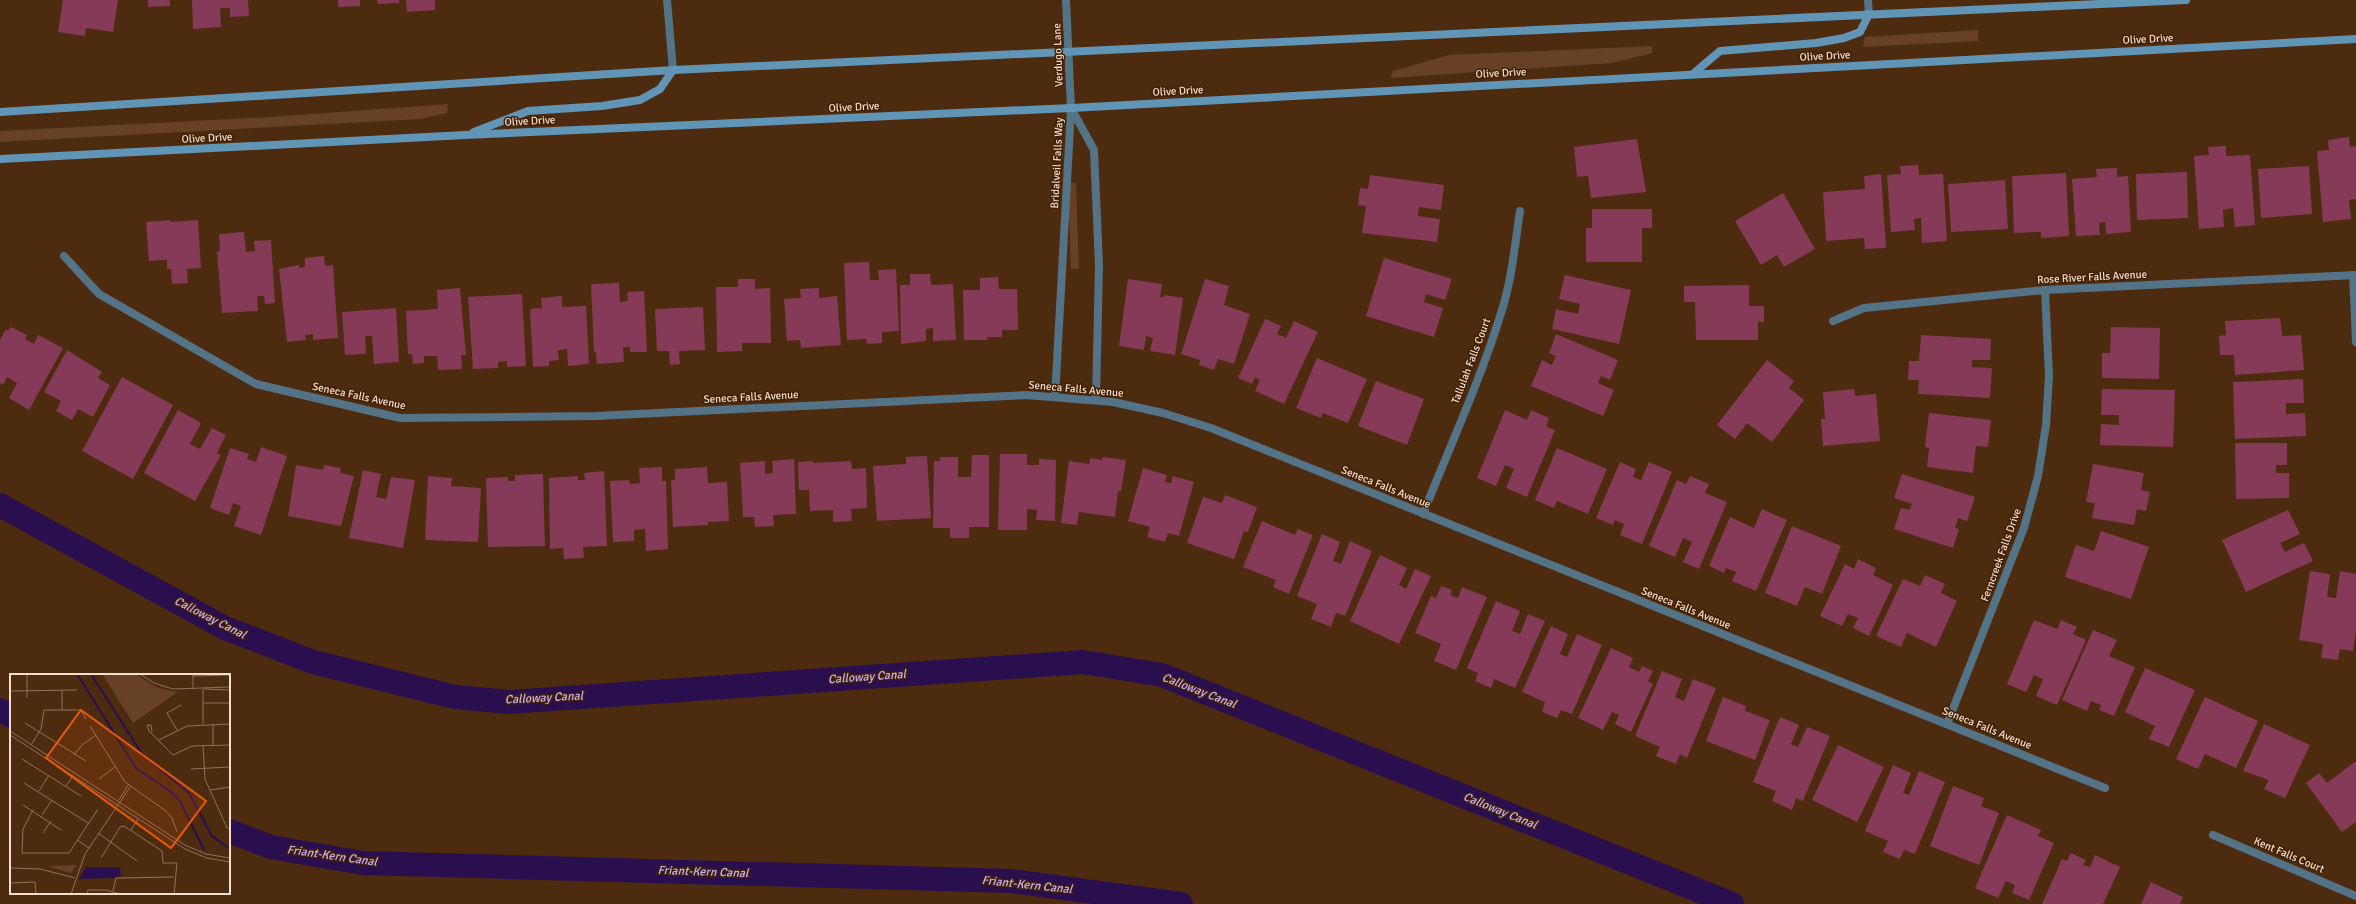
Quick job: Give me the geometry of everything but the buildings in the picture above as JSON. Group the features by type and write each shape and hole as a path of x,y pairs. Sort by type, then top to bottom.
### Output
{"main road":[{"path":"0,112 673,70 1069,53 2186,0"},
{"path":"1694,74 1720,51 1816,43 1844,38 1860,32 1869,14"},
{"name":"Olive Drive","path":"0,159 466,135 1071,108 2356,39"},
{"path":"466,135 528,112 602,106 640,100 660,89 673,70"}],"street":[{"path":"667,0 673,70"},
{"name":"Verdugo Lane","path":"1066,0 1071,108"},
{"path":"1868,0 1869,14"},
{"name":"Bridalveil Falls Way","path":"1055,397 1071,108"},
{"name":"Bridalveil Falls Way","path":"1071,108 1094,150 1099,265 1096,400"},
{"name":"Tallulah Falls Court","path":"1423,514 1485,359 1502,309 1514,259 1520,212"},
{"name":"Seneca Falls Avenue","path":"64,256 99,294 256,384 400,418 596,416 1026,395 1096,400 1164,413 1211,428 2105,788"},
{"path":"2354,275 2356,342"},
{"name":"Rose River Falls Avenue","path":"1833,321 1864,308 2045,290 2354,275"},
{"name":"Ferncreek Falls Drive","path":"1947,724 2024,528 2038,476 2046,425 2049,376 2045,290"},
{"name":"Kent Falls Court","path":"2213,835 2356,896"}],"shaded area":[{"path":"1978,30 1978,41 1863,47 1865,37"},
{"path":"1652,46 1652,53 1612,63 1391,78 1393,71 1449,55"},
{"path":"448,104 447,113 421,119 0,142 0,131 271,117"},
{"path":"1068,182 1076,183 1079,269 1071,269"}],"waterway":[{"name":"Calloway Canal","path":"0,505 225,628 313,662 455,697 509,702 1083,662 1162,675 1732,904"},
{"name":"Friant-Kern Canal","path":"0,710 10,715"},
{"name":"Friant-Kern Canal","path":"230,831 271,847 363,863 1011,881 1181,904"}]}
